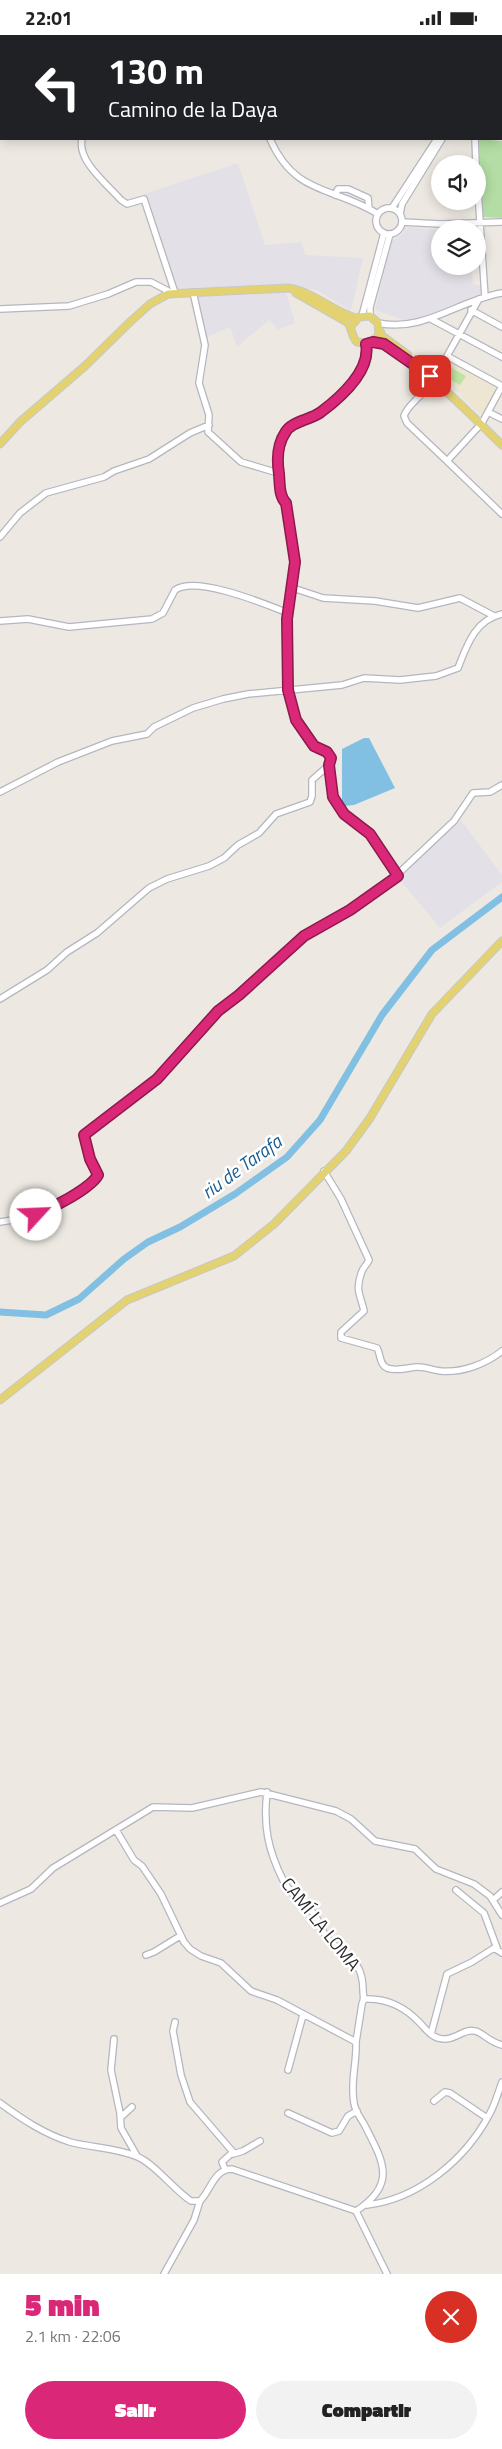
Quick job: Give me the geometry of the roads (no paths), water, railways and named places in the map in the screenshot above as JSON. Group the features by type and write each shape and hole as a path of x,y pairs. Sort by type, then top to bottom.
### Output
{"main road":[{"path":"0,444 20,422 85,366 150,304 173,293 288,289 299,290 320,299 348,316 370,316 380,327 382,336 424,368 502,443"},
{"path":"288,289 347,322 351,326 354,339 366,344 373,342 384,344 430,376 482,424"},
{"path":"351,326 359,317"},
{"path":"373,342 380,327"},
{"path":"0,1400 127,1300 234,1256 274,1224 324,1171 346,1151 370,1118 432,1014 502,941"}],"street":[{"path":"82,140 82,151 88,162 121,200 127,204 144,199 173,293"},
{"path":"271,140 283,164 295,176 378,214"},
{"path":"392,208 436,140"},
{"path":"400,214 392,208 385,209 378,214 376,224 387,233 398,231 402,222 400,214 402,204 441,140"},
{"path":"475,140 476,155"},
{"path":"335,195 338,189 348,189 368,198 369,209"},
{"path":"402,222 431,222"},
{"path":"486,223 502,222"},
{"path":"370,316 370,307 387,233"},
{"path":"359,317 387,233"},
{"path":"447,461 482,424 502,386 448,355 472,311 482,298 481,275"},
{"path":"0,309 69,306 108,295 136,282 150,282 173,293"},
{"path":"193,292 205,345 199,383 209,415 208,432 241,462 278,473"},
{"path":"380,327 406,325 431,319 482,298 502,293"},
{"path":"464,305 502,327"},
{"path":"440,322 441,315"},
{"path":"431,319 440,322 502,357"},
{"path":"366,344 366,360 350,384 321,412 292,425 285,431 277,457 282,498 286,503 295,562 288,613 288,690 296,720 314,746 327,752 331,758 329,765 333,797 344,814 370,834 398,876"},
{"path":"430,376 422,395 407,410 404,416 407,423 501,510"},
{"path":"488,412 502,419"},
{"path":"0,537 20,513 46,493 104,477 114,471 149,459 190,433 209,425"},
{"path":"0,621 28,619 53,625 79,627 152,619 163,613 175,590 184,587 232,593 256,599 288,613"},
{"path":"292,588 323,598 375,601 418,608 460,598 494,616"},
{"path":"0,792 58,761 112,741 148,734 154,727 193,708 248,694 342,685 364,678 400,680 436,676 458,668 469,640 477,628 494,616 502,614"},
{"path":"0,999 47,970 67,952 97,933 149,887 167,879 209,866 224,858 238,845 259,833 276,814 310,802 312,797 312,780 329,765"},
{"path":"0,1222 44,1211 70,1198 96,1180 98,1175 90,1159 84,1135 157,1079 218,1011 239,995 304,936 350,910 398,876 454,821 473,793 490,792 502,785"},
{"path":"324,1171 369,1259 361,1273 358,1292 364,1311 341,1332 341,1338 378,1348 382,1363 388,1368 395,1369 419,1367 443,1371 470,1368 489,1361 502,1351"},
{"path":"0,1903 31,1889 53,1868 153,1807 192,1808 267,1793 310,1803 348,1817 369,1838 415,1849 436,1869 474,1884 490,1896 502,1915"},
{"name":"CAMÍ LA LOMA","path":"267,1793 264,1819 266,1835 283,1881 292,1893 313,1913 328,1939 355,1962 361,1974 365,1999 362,2005 356,2042 353,2095 357,2111 384,2168 381,2186 365,2205 356,2211"},
{"path":"116,1830 134,1860 142,1865 161,1894 180,1936 190,1949 201,1956 221,1963 251,1991 277,2000 356,2042"},
{"path":"456,1890 484,1913 497,1948 502,1953"},
{"path":"493,1900 502,1892"},
{"path":"146,1955 180,1936"},
{"path":"431,2034 447,1974 472,1962 490,1949 497,1948"},
{"path":"365,1999 381,1999 392,2002 416,2019 431,2034 439,2038 450,2039 466,2031 475,2031 489,2041 502,2045"},
{"path":"288,2070 303,2015"},
{"path":"175,2022 173,2031 181,2075 190,2102 232,2154"},
{"path":"114,2039 111,2070 123,2134 137,2156 186,2198 191,2201 200,2201"},
{"name":"CAMÍ LA LOMA","path":"365,2205 399,2198 447,2168 487,2118 502,2082"},
{"path":"434,2101 445,2092 450,2093 487,2118"},
{"path":"0,2103 33,2126 71,2142 97,2145 137,2156"},
{"path":"121,2117 132,2107"},
{"path":"288,2113 334,2133 340,2130 348,2116 357,2111"},
{"path":"225,2169 222,2162 232,2154 247,2149 260,2141"},
{"path":"164,2274 194,2219 200,2201 218,2174 225,2169 232,2169 356,2211 388,2274"}],"water":[{"path":"364,738 369,738 395,788 354,805 345,806 342,803 342,749"}],"waterway":[{"name":"riu de Tarafa","path":"0,1312 46,1315 79,1299 124,1259 148,1242 180,1227 235,1194 287,1157 320,1120 382,1015 432,950 502,897"}]}
